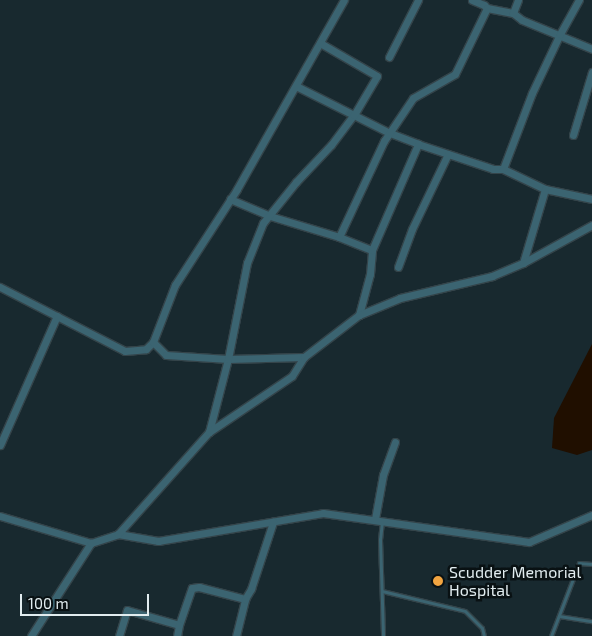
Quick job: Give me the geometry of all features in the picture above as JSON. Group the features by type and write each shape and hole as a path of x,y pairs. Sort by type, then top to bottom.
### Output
{"street":[{"path":"0,287 124,351 146,348 153,342 175,285 230,199 344,0"},
{"path":"389,57 418,0"},
{"path":"472,0 487,8 513,12 522,20 560,34 592,49"},
{"path":"513,12 518,0"},
{"path":"503,169 532,93 560,34 579,0"},
{"path":"339,237 390,133 413,98 455,74 487,8"},
{"path":"209,432 228,359 247,263 264,223 354,115 377,76 320,43"},
{"path":"573,135 592,72"},
{"path":"296,86 390,133 418,144 493,169 503,169 545,189 592,199"},
{"path":"359,315 370,274 372,250 418,144"},
{"path":"398,267 412,230 448,154"},
{"path":"522,263 545,189"},
{"path":"230,199 270,216 339,237 372,250"},
{"path":"118,534 209,432 292,376 304,357 359,315 400,298 492,276 522,263 592,225"},
{"path":"0,445 57,316"},
{"path":"153,342 166,356 228,359 304,357"},
{"path":"379,519 383,475 395,442"},
{"path":"0,516 91,543 118,534 158,541 323,513 379,519 529,542 592,515"},
{"path":"236,636 245,599 251,589 273,522"},
{"path":"31,636 91,543"},
{"path":"177,636 192,588 199,586 245,599"},
{"path":"119,636 127,610 179,625"}],"lane":[{"path":"379,519 383,636"},
{"path":"552,636 579,563 592,564"},
{"path":"382,591 465,610 482,628 484,636"},
{"path":"559,616 592,621"}],"shaded area":[{"path":"592,344 592,450 577,455 552,448 554,418"}],"place":[{"name":"Scudder Memorial Hospital","path":"438,581"}]}
